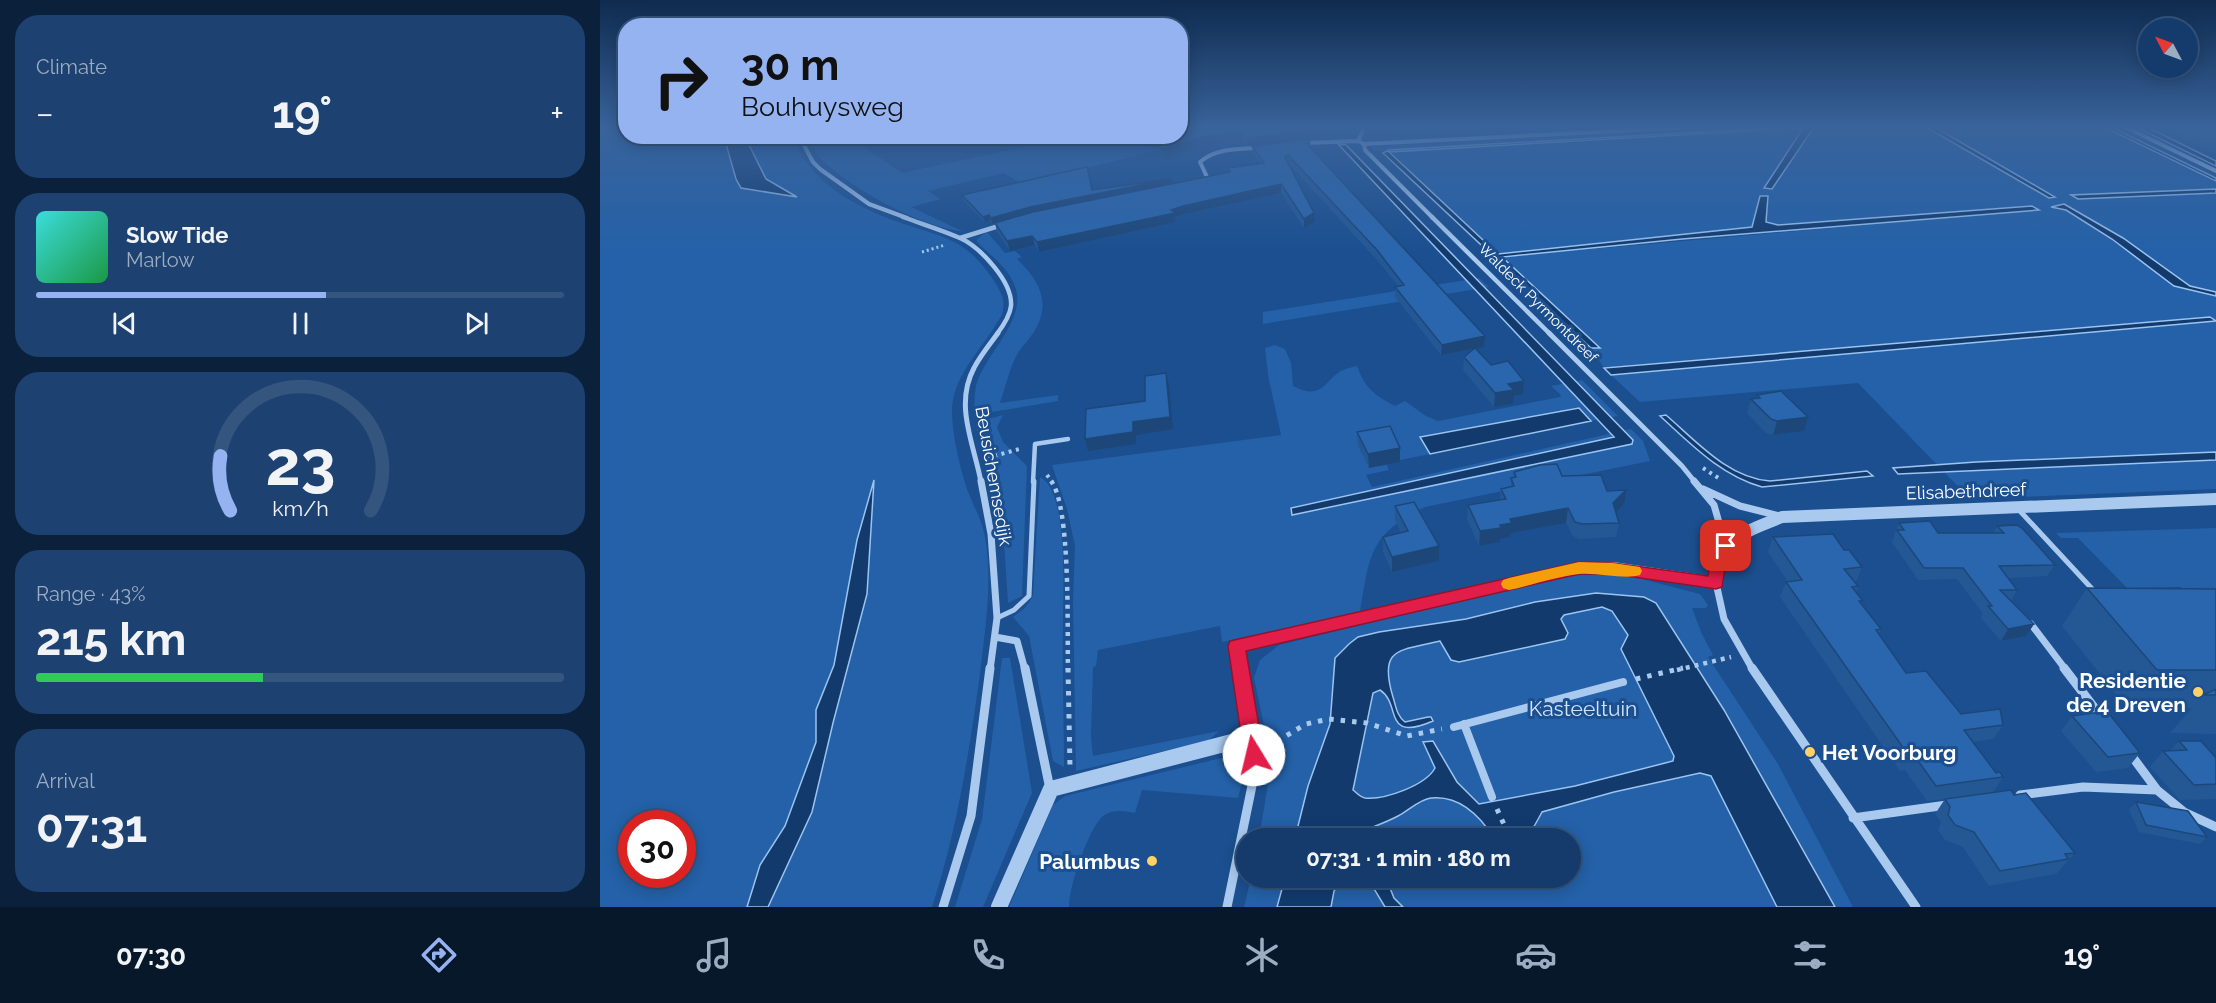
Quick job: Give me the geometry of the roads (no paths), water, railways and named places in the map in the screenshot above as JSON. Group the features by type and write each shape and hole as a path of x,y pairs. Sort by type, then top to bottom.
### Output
{"street":[{"name":"Beusichemsedijk","path":"820,168 869,204 960,238 974,246 995,268 1010,293 1011,307 1006,321 973,369 966,391 964,415 977,460 992,534 998,618 971,816 943,907"},
{"path":"1191,184 1207,179 1203,168"},
{"name":"Waldeck Pyrmontdreef","path":"1383,168 1682,466 1714,506 1726,546"},
{"path":"960,238 1011,223"},
{"name":"Waldeck Pyrmontdreef","path":"1700,487 1723,501 1782,517"},
{"name":"Elisabethdreef","path":"1726,546 1744,532 1782,517 2216,499"},
{"path":"1726,546 1717,568 1716,583 1724,619 1743,655 1916,907"},
{"path":"1227,907 1254,777 1254,755 1236,646 1579,568 1613,568 1716,583"},
{"path":"2031,624 2108,726"},
{"path":"995,637 1017,641 1025,668 1050,789 999,907"},
{"path":"1454,727 1623,682"},
{"path":"1464,724 1492,797"},
{"path":"1050,789 1251,737"},
{"path":"2122,744 2157,790 2184,812 2216,826"},
{"path":"2013,796 2083,786 2157,790"},
{"path":"1853,818 1954,804"}],"lane":[{"path":"998,618 1014,610 1029,596 1036,470 1035,444 1068,439"},
{"path":"2016,507 2094,591 2104,597"}],"place":[{"name":"Residentie de 4 Dreven","path":"2198,692"},
{"name":"Het Voorburg","path":"1810,752"},
{"name":"Palumbus","path":"1152,861"}],"park label":[{"name":"Kasteeltuin","path":"1583,708"}]}
